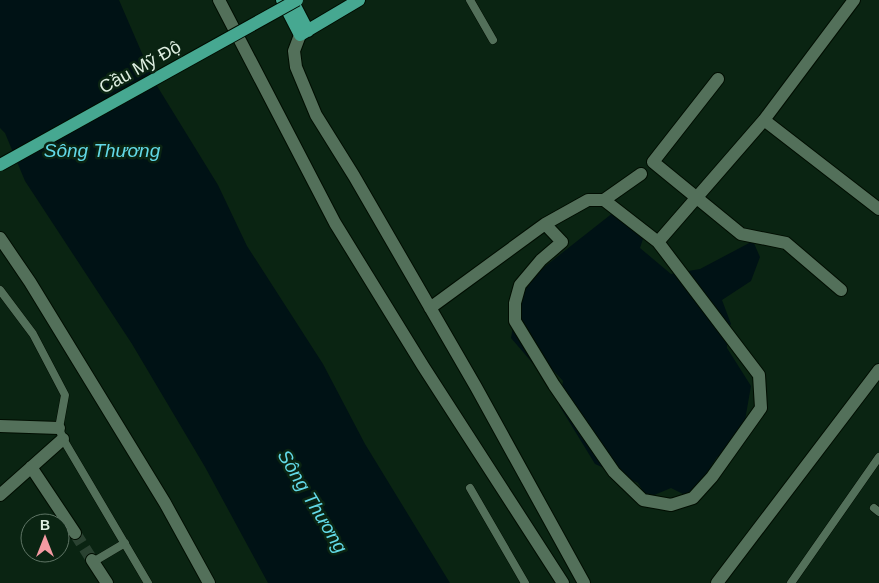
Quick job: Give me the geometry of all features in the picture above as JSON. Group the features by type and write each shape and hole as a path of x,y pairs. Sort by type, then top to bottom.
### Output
{"main road":[{"path":"282,0 304,33"},
{"path":"292,0 304,33"},
{"name":"Cầu Mỹ Độ","path":"0,165 297,0"},
{"path":"304,33 358,0"}],"street":[{"path":"219,0 335,223 423,366 563,583"},
{"path":"658,242 764,120 854,0"},
{"path":"304,33 294,51 296,67 316,116 354,176 430,308 584,583"},
{"path":"718,79 653,162 741,234 786,243 842,290"},
{"path":"764,120 879,209"},
{"path":"430,308 545,224 588,200 604,200 641,174"},
{"path":"545,224 562,242 541,260 520,285 515,303 515,321 554,384 614,472 643,500 671,505 693,498 712,477 762,408 760,376 658,242 604,200"},
{"path":"0,238 30,282 165,503 209,583"},
{"path":"717,583 879,370"},
{"path":"0,426 61,434"},
{"path":"0,495 31,468 61,434"},
{"path":"31,468 75,533"},
{"path":"93,561 107,583"}],"lane":[{"path":"470,0 493,40"},
{"path":"0,290 33,334 65,395 61,434 148,583"},
{"path":"791,583 879,457"},
{"path":"470,488 526,583"},
{"path":"93,561 125,543"}],"water":[{"name":"Sông Thương","path":"0,0 119,0 154,81 218,185 247,246 323,364 365,444 450,583 268,583 205,467 132,344 25,181 5,133 0,128"},
{"path":"614,212 645,233 640,248 671,274 700,269 753,241 760,257 751,281 722,300 731,324 727,329 727,348 751,386 741,443 717,457 691,498 671,488 647,498 638,483 595,464 559,405 563,381 552,369 542,374 511,338 520,286"}],"tunnel":[{"path":"75,533 92,560"}]}
